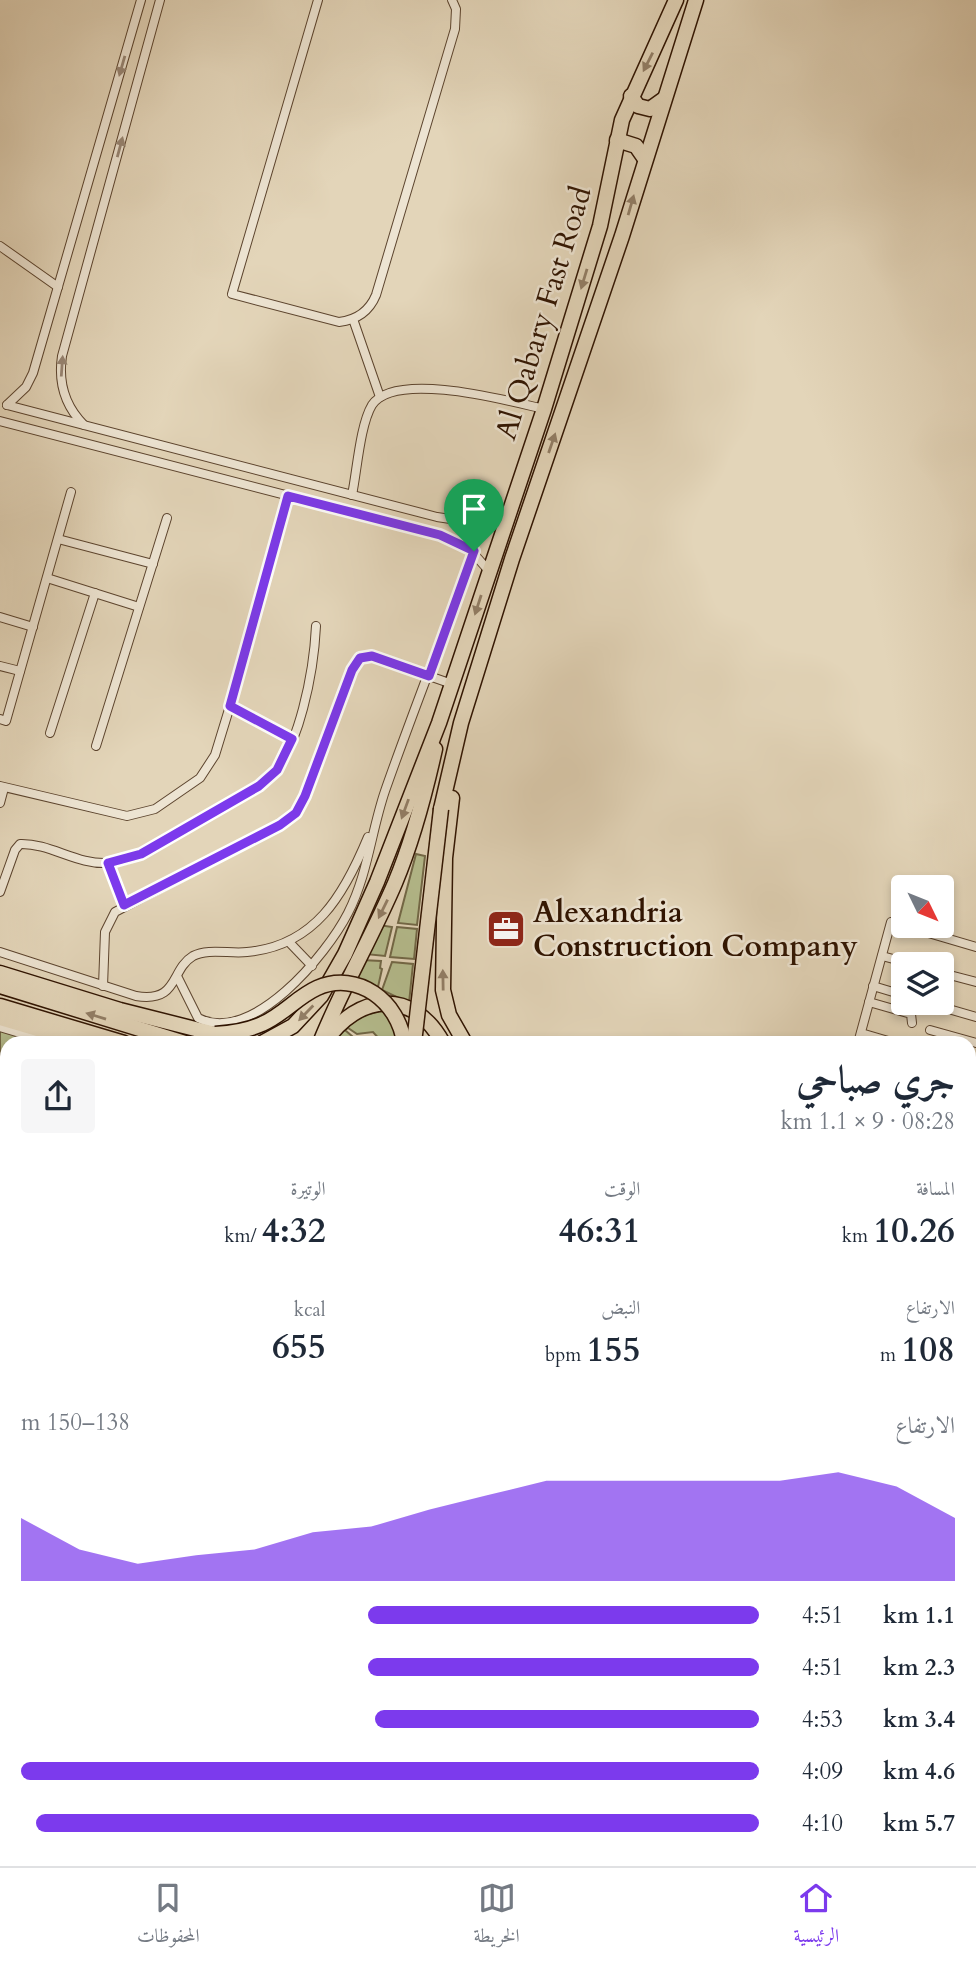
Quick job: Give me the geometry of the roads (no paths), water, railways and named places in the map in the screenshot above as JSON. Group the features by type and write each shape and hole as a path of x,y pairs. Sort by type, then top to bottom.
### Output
{"highway":[{"name":"Al Qabary Fast Road","path":"439,723 544,409 600,226 617,140 631,96 676,0"},
{"name":"Al Qabary Fast Road","path":"529,508 622,236 696,0"},
{"path":"631,96 638,106 650,109 664,99"},
{"path":"617,140 632,143 645,159"},
{"path":"415,1036 446,783 461,723 529,508"},
{"path":"461,1036 449,1015 443,990 447,834 454,784 525,539 529,508"},
{"path":"324,1036 338,996 391,891 416,822 439,723"},
{"path":"276,1036 304,1017 321,996 345,954 377,882 439,723"},
{"path":"0,973 199,1032 238,1032 271,1020 315,989 331,984 349,984 373,992 387,1004 398,1020 402,1036"},
{"path":"0,986 161,1036"},
{"path":"329,1036 349,1015 368,1006 389,1003 421,1016 437,1036"},
{"path":"0,1006 101,1036"},
{"path":"0,1017 62,1036"}],"street":[{"path":"141,0 30,380 7,405 469,523 507,517"},
{"path":"86,427 66,400 61,379 62,356 160,0"},
{"path":"318,0 232,295 329,321 353,319 370,307 376,295 455,29 456,9 452,0"},
{"path":"0,246 58,287"},
{"path":"353,319 380,397"},
{"path":"352,495 368,413 380,397 394,391 449,390 544,409"},
{"path":"0,421 440,535 474,551 489,571"},
{"path":"0,719 6,721 71,492"},
{"path":"0,803 2,787 120,816 148,812 187,790 206,771 215,755 230,706 288,496"},
{"path":"96,746 167,518"},
{"path":"58,538 153,564"},
{"path":"178,978 198,1018 225,1021 245,1016 274,1000 312,966 332,941 355,898 386,788 474,551"},
{"path":"47,578 139,607"},
{"path":"51,733 94,593"},
{"path":"0,617 33,627"},
{"path":"0,892 15,850 20,844 81,860 108,863 141,854 259,786 277,770 292,739 310,681 316,626"},
{"path":"103,986 106,926 114,912 280,825 296,813 305,796 352,670 360,658 372,656 452,684"},
{"path":"0,666 20,671"},
{"path":"230,706 292,739"},
{"path":"0,952 103,986 148,997 163,992 178,978 186,962 201,953 252,952 289,942 309,929 335,903 349,883 369,836 373,835"},
{"path":"108,863 124,905"},
{"path":"860,1036 891,922 976,947"},
{"path":"289,942 312,966"},
{"path":"882,956 891,958"},
{"path":"954,976 976,982"},
{"path":"873,986 891,991"},
{"path":"869,1002 911,1014 912,1023"},
{"path":"954,1011 976,1017"},
{"path":"0,1027 30,1036"},
{"path":"930,1030 951,1036"},
{"path":"861,1033 871,1036"}],"place":[{"name":"Alexandria Construction Company","path":"506,929"}]}
